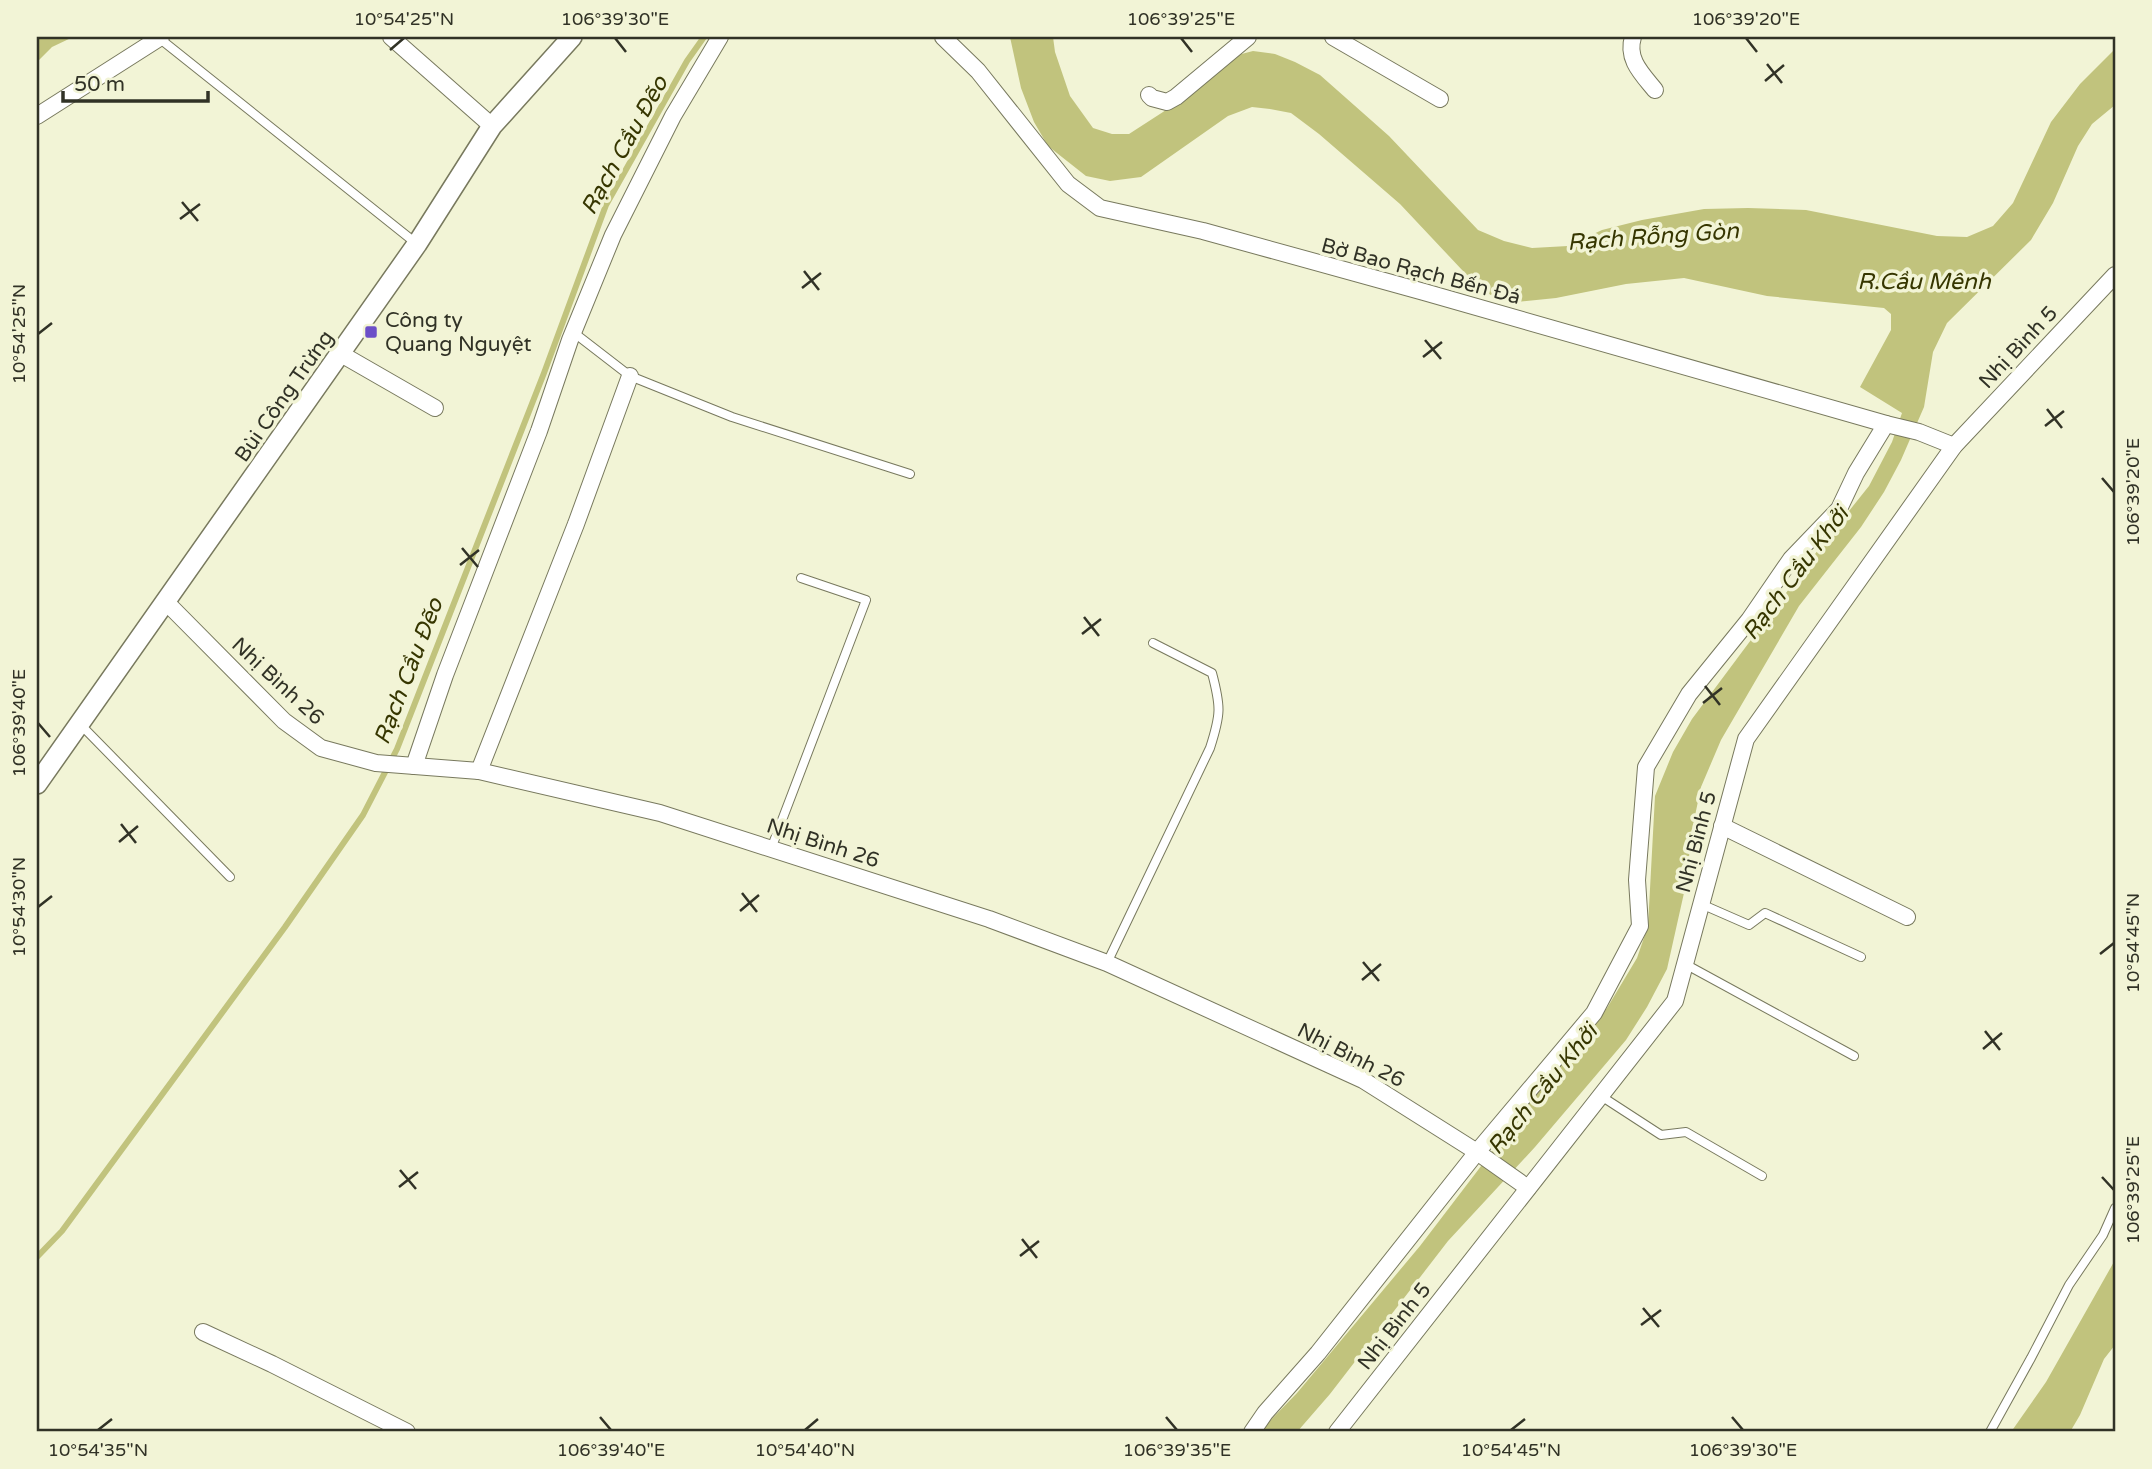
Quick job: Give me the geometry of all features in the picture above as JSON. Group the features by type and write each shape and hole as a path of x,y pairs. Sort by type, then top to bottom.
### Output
{"street":[{"path":"37,116 160,37"},
{"path":"391,37 492,126"},
{"name":"Bùi Công Trừng","path":"37,785 417,244 492,126 572,37"},
{"path":"409,765 539,431 573,332 613,235 673,116 720,37"},
{"name":"Bờ Bao Rạch Bến Đá","path":"943,37 978,71 1068,184 1100,208 1203,231 1424,292 1919,432 1954,446"},
{"path":"1149,95 1167,102 1176,97 1248,37"},
{"path":"1333,37 1440,99"},
{"path":"1633,37 1631,56 1655,90"},
{"name":"Nhị Bình 5","path":"1337,1432 1522,1184 1601,1096 1675,1001 1746,738 1954,446 2115,275"},
{"path":"341,354 435,408"},
{"path":"480,771 630,376"},
{"path":"1252,1432 1594,1013 1640,926 1637,880 1646,766 1689,694 1749,620 1791,559 1839,509 1856,473 1890,424"},
{"name":"Nhị Bình 26","path":"166,602 284,721 321,748 376,763 480,771 660,813 989,919 1107,963 1363,1080 1480,1154 1522,1184"},
{"path":"1722,826 1907,917"},
{"path":"202,1332 407,1432"}],"lane":[{"path":"160,37 417,244"},
{"path":"573,332 630,376 732,417 910,474"},
{"path":"771,849 866,600 801,578"},
{"path":"1107,963 1210,748 1219,718 1218,697 1212,673 1153,643"},
{"path":"80,724 230,877"},
{"path":"1701,904 1749,925 1765,913 1860,957"},
{"path":"1685,964 1854,1056"},
{"path":"1601,1096 1661,1135 1686,1132 1762,1176"},
{"path":"1990,1432 2069,1285 2103,1235 2115,1208"}],"water":[{"path":"37,37 73,37 52,47 37,62"},
{"name":"R.Cầu Mênh","path":"1010,37 1053,37 1055,52 1070,96 1093,128 1112,134 1129,134 1163,112 1234,56 1253,51 1275,54 1295,62 1320,75 1389,136 1478,230 1504,241 1532,248 1568,246 1602,230 1704,209 1806,210 1937,236 1967,237 1993,226 2013,203 2051,122 2080,84 2115,49 2115,105 2092,124 2078,146 2053,203 2031,240 1947,323 1933,352 1924,407 1884,492 1861,527 1799,606 1721,740 1701,787 1692,830 1686,884 1667,969 1647,1007 1626,1040 1535,1147 1448,1241 1330,1394 1297,1432 1259,1432 1297,1393 1420,1246 1533,1098 1607,1008 1637,958 1648,926 1655,796 1673,752 1692,719 1869,486 1892,442 1902,413 1860,387 1891,330 1891,314 1884,308 1767,296 1684,278 1626,284 1556,298 1517,302 1496,298 1479,288 1400,204 1319,134 1291,113 1270,109 1252,107 1228,116 1141,177 1110,181 1086,176 1048,146 1034,122 1021,88"},
{"path":"2115,1260 2115,1345 2104,1359 2070,1432 2011,1432 2046,1382"}],"waterway":[{"name":"Rạch Cầu Đẽo","path":"37,1257 62,1231 285,927 363,815 397,749 544,373 606,205 687,61 704,37"}],"place":[{"name":"Công ty Quang Nguyệt","path":"371,332"}],"water label":[{"name":"Rạch Rỗng Gòn","path":"1653,236"},
{"name":"Rạch Cầu Khởi","path":"1795,573"},
{"name":"Rạch Cầu Khởi","path":"1542,1089"}]}
